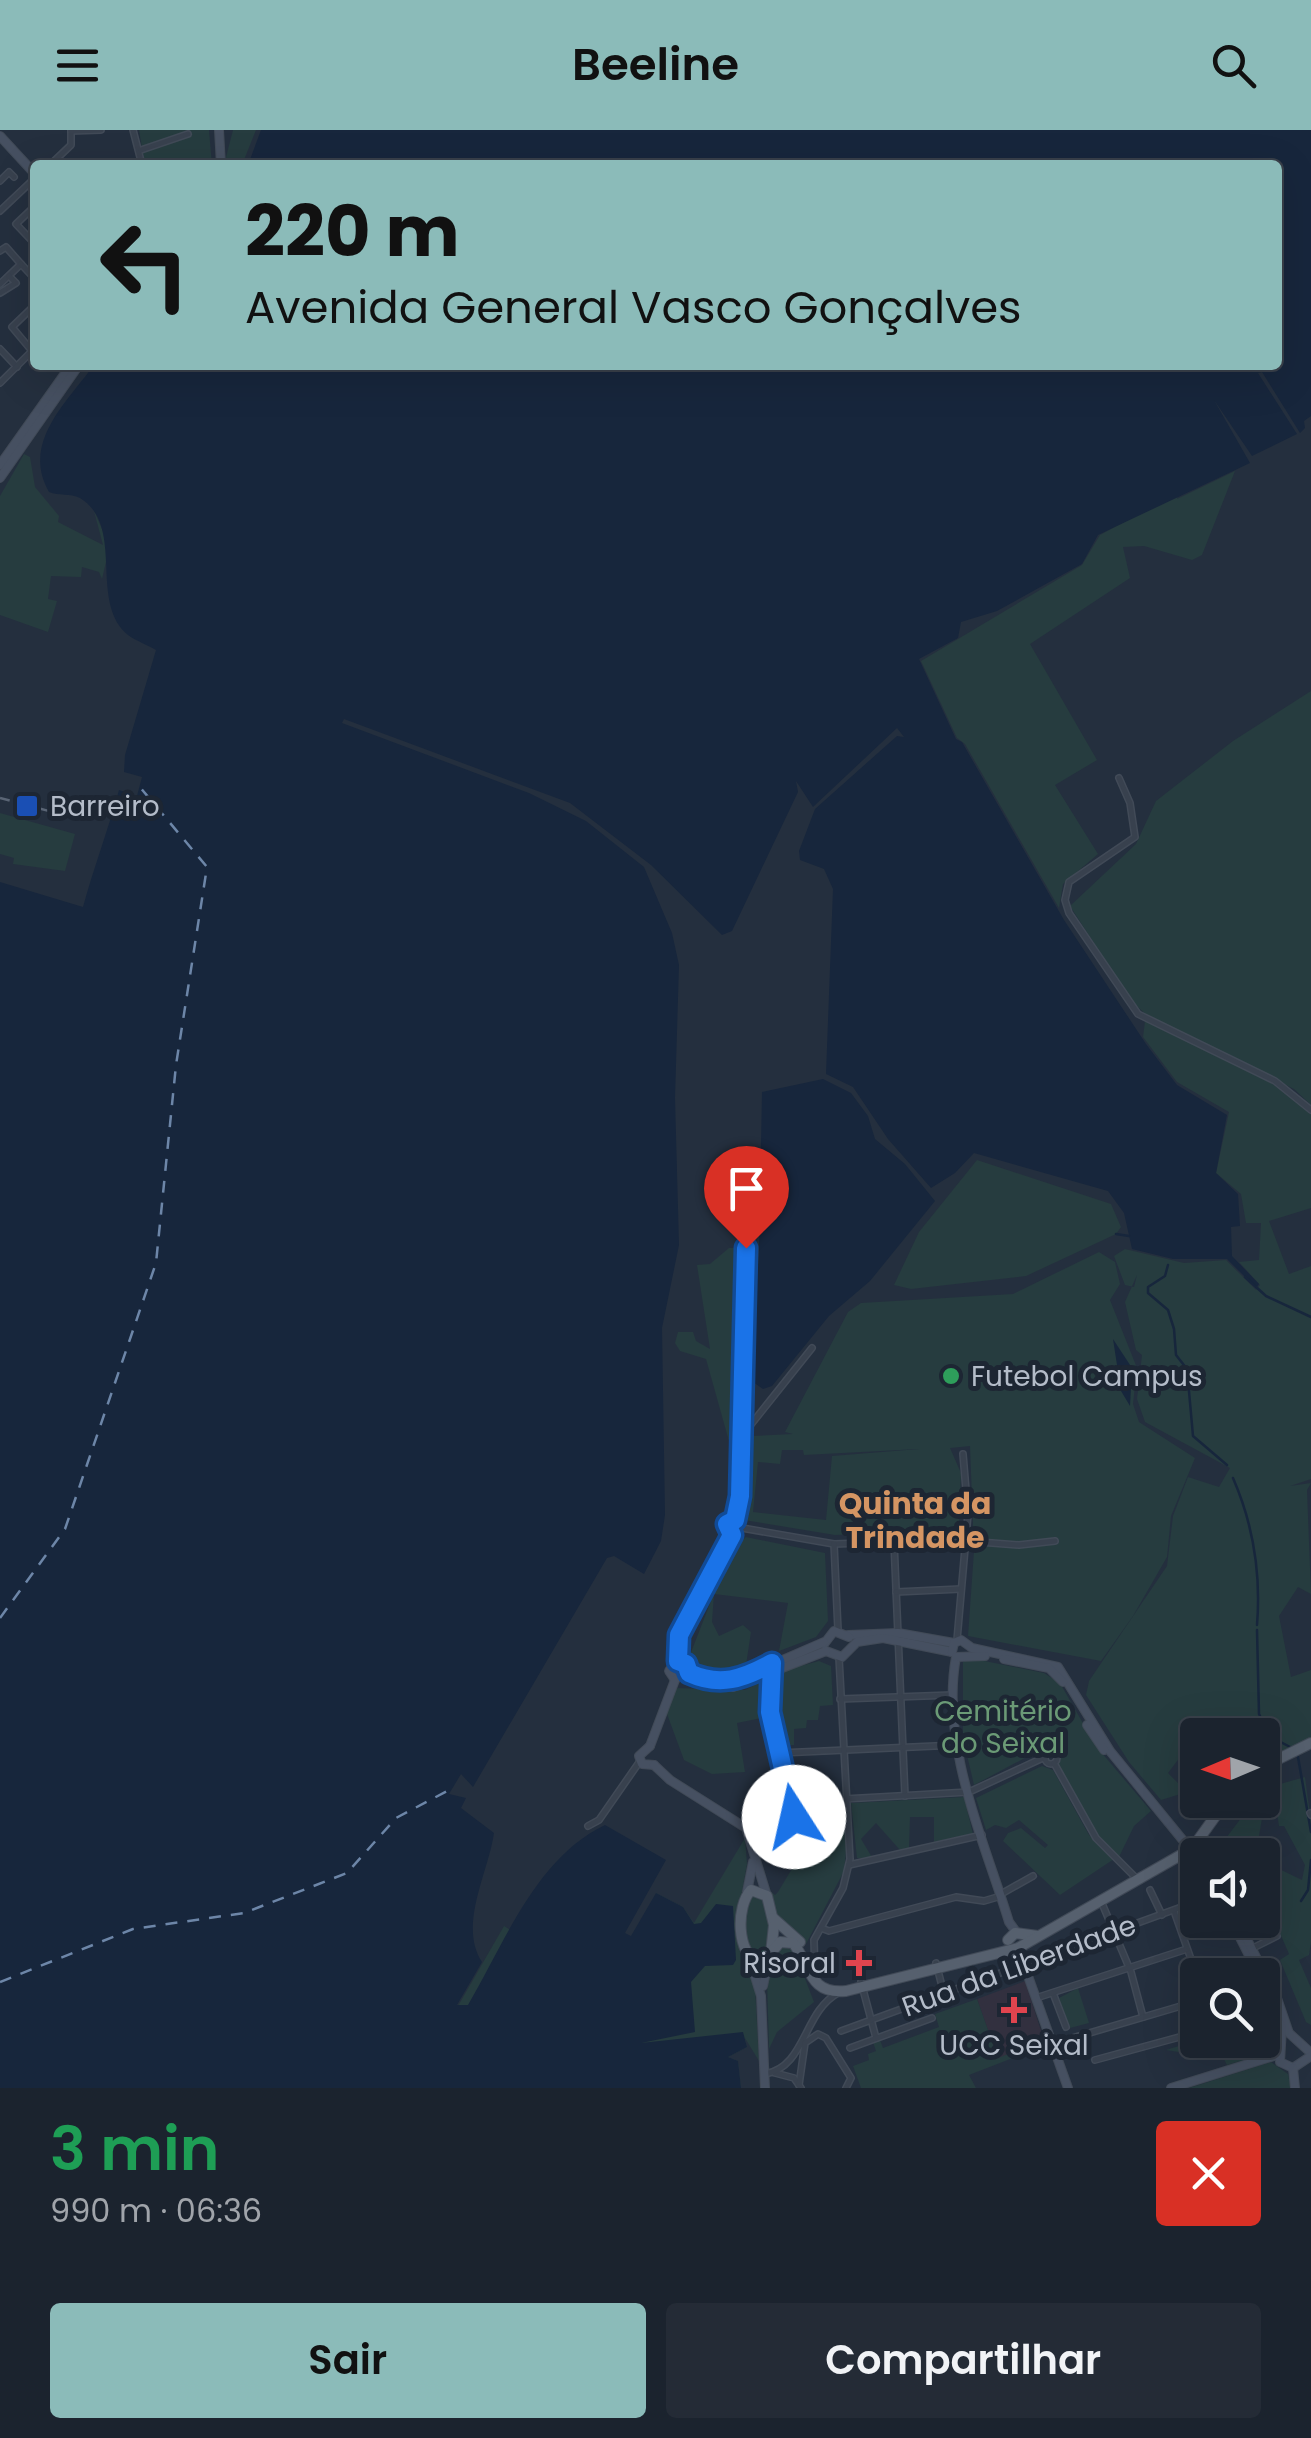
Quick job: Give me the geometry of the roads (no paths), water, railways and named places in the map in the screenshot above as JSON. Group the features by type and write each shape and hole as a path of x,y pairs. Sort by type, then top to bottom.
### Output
{"main road":[{"path":"217,130 219,160"},
{"path":"0,136 5,149 30,172"},
{"path":"0,465 68,370"},
{"path":"0,478 76,370"},
{"path":"674,1680 688,1676 733,1687 825,1646 838,1630 848,1635 898,1636 1058,1667 1110,1751 1182,1838"},
{"path":"848,1635 852,1646"},
{"path":"825,1646 838,1658 863,1640 898,1636"},
{"path":"955,1648 968,1650"},
{"path":"955,1648 959,1745 969,1792 1015,1941 1068,2088"},
{"path":"688,1676 686,1664 678,1661 669,1671 674,1680 650,1746 640,1752 640,1760 654,1765 670,1780 738,1820 750,1836 773,1918 762,1996"},
{"path":"1280,1758 1311,1743"},
{"path":"650,1746 659,1756 654,1765"},
{"path":"754,1852 742,1926 762,1996 767,2072 764,2088"},
{"path":"749,1956 759,1963 780,1942 792,1943 812,1980 841,1990 1044,1934 1180,1858"},
{"path":"746,1896 756,1889 766,1896"},
{"path":"773,1918 800,1942 815,1976 841,1990"},
{"path":"1243,1938 1253,1958"},
{"path":"1280,2013 1294,2041 1307,2054 1293,2068"},
{"path":"1280,2050 1294,2041"},
{"path":"1280,2057 1283,2066 1293,2068"},
{"path":"1171,2088 1258,2058"},
{"path":"1293,2068 1295,2088"}],"street":[{"path":"55,160 71,145 71,130 100,131"},
{"path":"132,130 142,160"},
{"path":"141,150 188,134"},
{"path":"0,181 10,172 14,177"},
{"path":"0,211 30,181"},
{"path":"30,211 16,224 30,239"},
{"path":"0,251 6,247 30,274"},
{"path":"0,284 21,264"},
{"path":"0,294 16,283 9,275"},
{"path":"30,310 12,327 30,350"},
{"path":"0,348 17,367"},
{"path":"0,383 30,354"},
{"path":"1119,778 1130,803 1134,836 1070,882 1065,900 1069,913 1138,1014 1275,1082 1311,1110"},
{"path":"735,1520 747,1433 746,1248"},
{"path":"747,1433 812,1348"},
{"path":"955,1648 966,1540 968,1488 963,1454"},
{"path":"735,1520 742,1528 834,1544 966,1540 1001,1546 1055,1541"},
{"path":"732,1535 727,1524 735,1520"},
{"path":"678,1661 679,1635 732,1535 742,1528"},
{"path":"894,1542 905,1796"},
{"path":"834,1544 838,1630"},
{"path":"896,1592 961,1590"},
{"path":"815,1976 814,1944 849,1865 838,1658"},
{"path":"770,1671 770,1712 795,1819 803,1820 844,1799 969,1792 1045,1757 1054,1763 1096,1838 1140,1879"},
{"path":"840,1699 955,1695"},
{"path":"780,1753 959,1745"},
{"path":"588,1826 599,1820 640,1760"},
{"path":"849,1865 982,1835"},
{"path":"821,1928 835,1928 956,1897 984,1902 1033,1876"},
{"path":"1150,1890 1162,1915"},
{"path":"1101,1901 1129,1968 1143,2018"},
{"name":"Rua da Liberdade","path":"841,2031 1180,1908"},
{"path":"1174,1910 1190,1958"},
{"path":"826,1920 835,1928"},
{"path":"1249,1949 1273,1938"},
{"path":"1036,1998 1187,1949"},
{"path":"936,1966 944,1994"},
{"path":"861,1985 876,2038"},
{"path":"767,2072 784,2066 796,2054 816,2010 841,1990"},
{"path":"1052,1993 1066,2026"},
{"path":"1052,2044 1180,2007"},
{"path":"850,2048 932,2018"},
{"path":"800,2086 805,2043 818,2034 828,2041 851,2078 846,2088"},
{"path":"1095,2060 1180,2037"},
{"path":"767,2072 786,2074 800,2086"}],"water":[{"path":"261,130 1311,130 1311,416 1304,421 1305,428 1300,433 1262,372 1258,373 1297,434 1252,456 1214,400 1250,463 1098,535 1082,564 997,611 961,622 958,638 919,659 956,739 962,742 1064,920 1146,1044 1177,1085 1227,1115 1216,1173 1238,1194 1240,1226 1231,1227 1232,1256 1259,1284 1256,1288 1227,1259 1173,1259 1132,1249 1124,1213 1108,1191 974,1153 955,1173 931,1188 888,1139 853,1087 826,1074 833,889 824,869 800,860 799,851 815,809 897,736 904,737 897,728 813,807 796,781 798,792 732,931 722,935 651,865 570,803 344,719 342,723 529,793 586,821 644,867 672,933 679,965 675,1098 679,1245 662,1328 665,1515 661,1541 644,1574 614,1556 607,1558 473,1787 461,1774 449,1794 466,1798 461,1808 494,1833 474,1916 475,1948 482,1962 457,2005 468,2005 541,1880 560,1858 605,1825 666,1860 625,1933 631,1936 656,1893 683,1907 694,1924 701,1923 716,1904 733,1906 736,1960 733,1965 705,1966 691,1982 695,2032 641,2043 743,2032 747,2047 728,2057 738,2061 741,2088 0,2088 0,882 83,907 119,790 137,796 142,777 124,772 125,755 156,650 128,635 116,621 110,604 101,527 94,511 80,498 49,492 40,457 44,440 50,424 90,370 1282,370 1282,160 250,160"},
{"path":"823,1079 851,1093 868,1116 875,1139 905,1164 935,1201 870,1281 829,1316 772,1386 763,1389 750,1380 759,1251 762,1092"},
{"path":"1113,1339 1132,1368 1130,1406 1121,1391"}],"waterway":[{"path":"1116,1234 1129,1236"},
{"path":"1168,1265 1165,1276 1148,1287 1148,1293 1168,1310 1176,1355 1187,1369 1193,1436 1227,1465"},
{"path":"1245,1277 1266,1296 1311,1317"},
{"path":"1233,1478 1254,1550 1257,1625"},
{"path":"1257,1630 1259,1714 1271,1737 1294,1749"},
{"path":"1298,1757 1311,1832"},
{"path":"1301,1901 1308,1890 1311,1860"}],"railway":[{"path":"0,798 64,815"}],"place":[{"name":"Barreiro","path":"27,806"},
{"name":"Futebol Campus","path":"951,1376"},
{"name":"Risoral","path":"859,1963"},
{"name":"UCC Seixal","path":"1014,2010"}],"district":[{"name":"Quinta da Trindade","path":"915,1520"}],"park label":[{"name":"Cemitério do Seixal","path":"1003,1727"}]}
